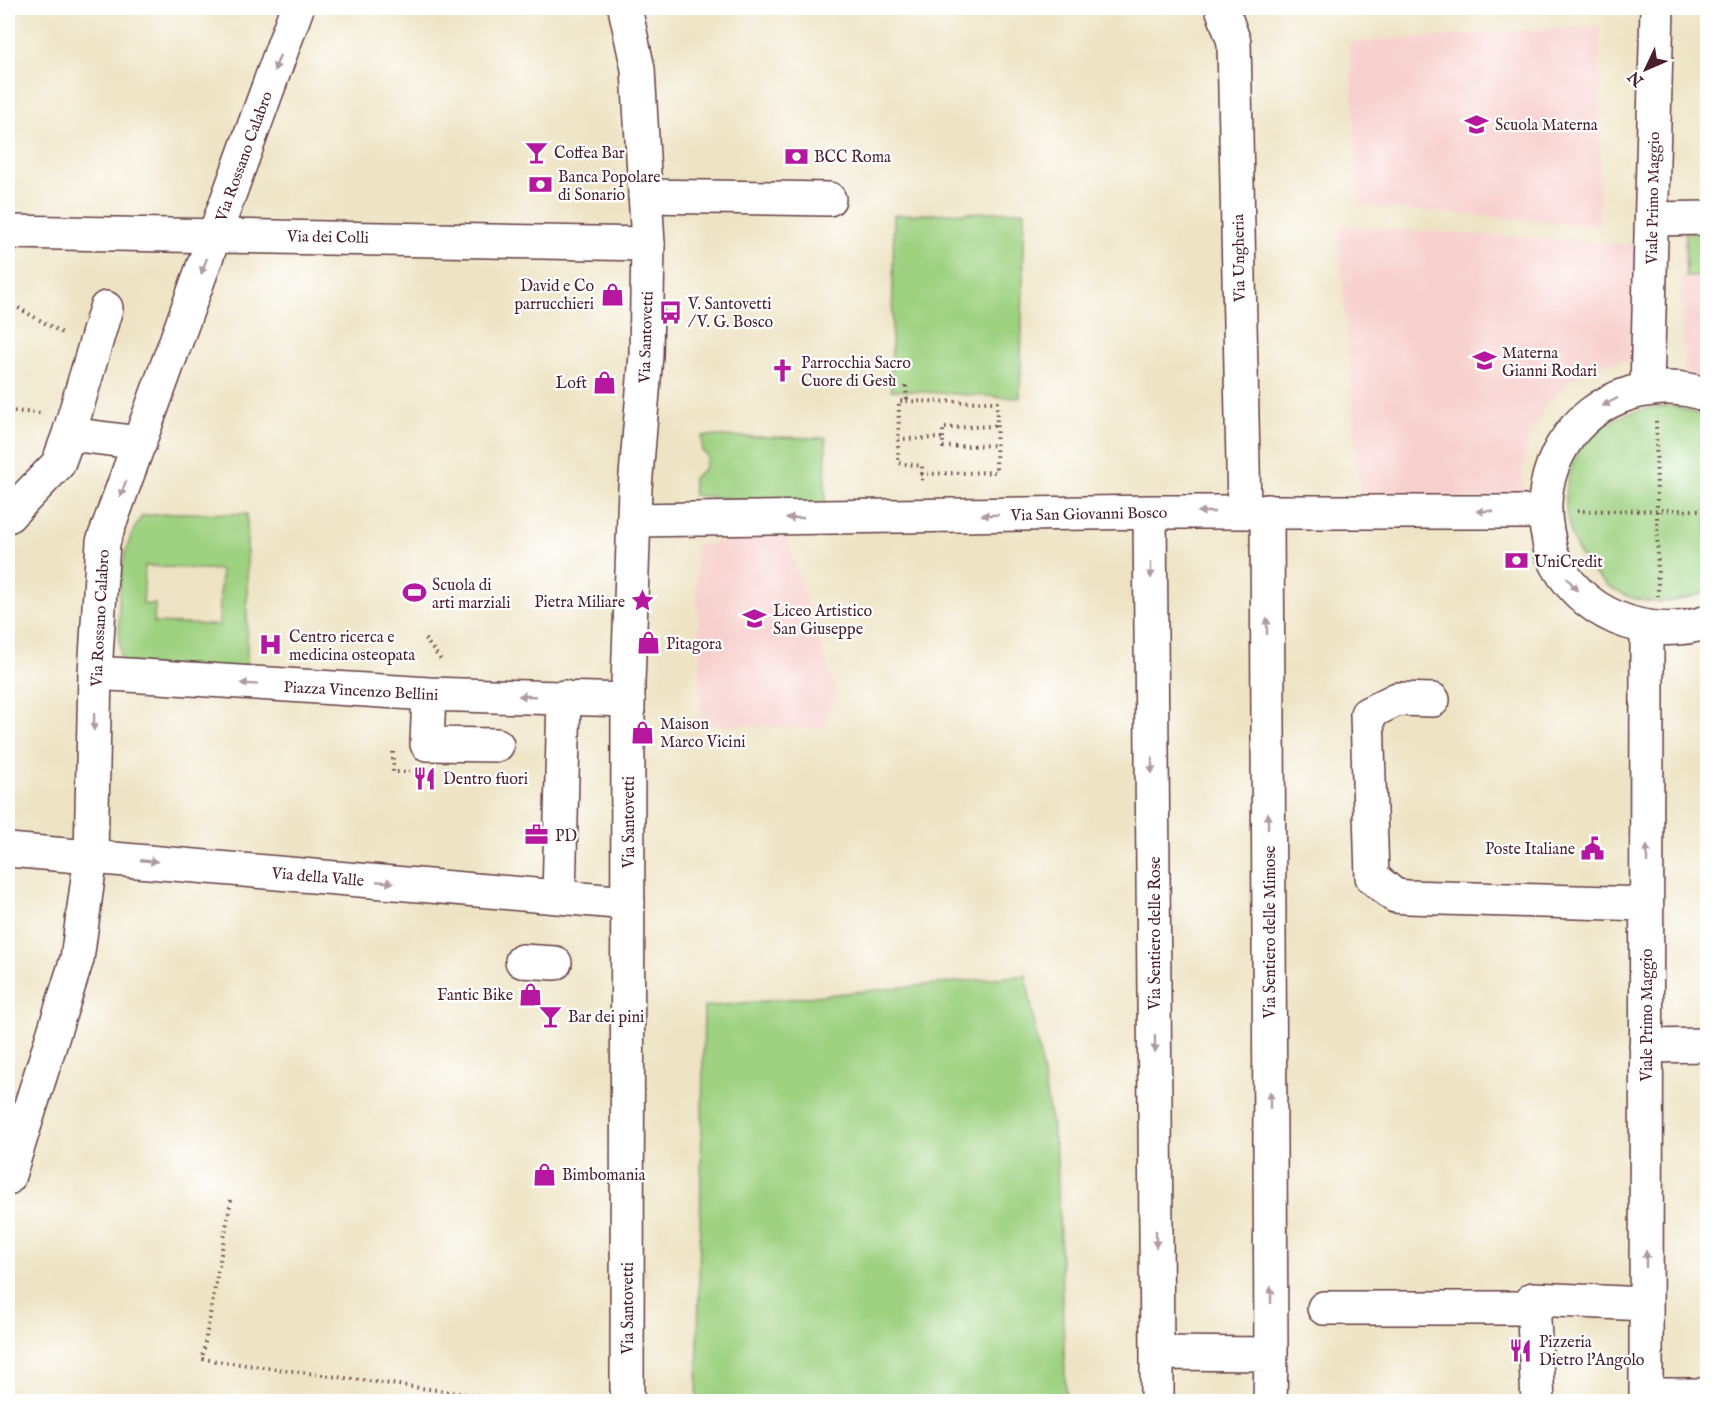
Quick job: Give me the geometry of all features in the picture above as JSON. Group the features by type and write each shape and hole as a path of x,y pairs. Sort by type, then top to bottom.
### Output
{"street":[{"name":"Via Rossano Calabro","path":"8,1178 77,959 91,856 95,674 103,542 297,8"},
{"name":"Via Santovetti","path":"625,8 638,69 648,244 646,355 634,520 628,700 627,1401"},
{"name":"Via Ungheria","path":"1222,8 1234,42 1255,511"},
{"name":"Viale Primo Maggio","path":"1652,389 1652,219 1657,8"},
{"path":"645,196 829,199"},
{"path":"1652,219 1707,218"},
{"name":"Via dei Colli","path":"8,232 215,234 648,244"},
{"path":"8,516 58,464 106,308"},
{"path":"1707,396 1675,388 1652,389 1614,399 1584,418 1562,445 1548,477 1544,512 1552,553 1574,589 1606,615 1653,629 1689,628 1707,622"},
{"path":"69,434 140,443"},
{"name":"Via San Giovanni Bosco","path":"634,520 1255,511 1544,512"},
{"name":"Via Sentiero delle Mimose","path":"1255,511 1271,1354"},
{"name":"Via Sentiero delle Rose","path":"1150,512 1157,1401"},
{"name":"Viale Primo Maggio","path":"1646,1398 1646,904 1653,629"},
{"name":"Piazza Vincenzo Bellini","path":"95,674 429,694 628,700"},
{"path":"429,694 427,744 497,746"},
{"path":"559,897 551,755 564,697"},
{"path":"1433,700 1397,699 1367,714 1371,877 1395,896 1402,897 1646,904"},
{"name":"Via della Valle","path":"8,850 628,903"},
{"path":"522,961 555,963"},
{"path":"1646,1046 1707,1045"},
{"path":"1538,1401 1533,1299 1646,1304"},
{"path":"1324,1308 1533,1308"},
{"path":"1157,1353 1271,1354 1270,1401"},
{"path":"1646,1398 1707,1395"}],"path":[{"path":"8,302 93,351"},
{"path":"906,386 907,401"},
{"path":"1652,389 1655,509 1653,629"},
{"path":"921,474 996,472 997,402 899,401 898,463 922,466 921,474 922,517"},
{"path":"996,426 943,428 943,447 996,445"},
{"path":"898,439 943,438"},
{"path":"1544,512 1707,510"},
{"path":"426,639 438,656"},
{"path":"231,1200 202,1359 504,1399 504,1401"}],"shaded area":[{"name":"Scuola Materna","path":"1600,26 1599,226 1360,206 1349,42"},
{"name":"Materna Gianni Rodari","path":"1338,226 1643,245 1637,359 1602,364 1572,379 1547,403 1530,433 1522,466 1524,500 1360,494"},
{"path":"1683,232 1707,232 1707,382 1685,373 1682,327"},
{"name":"Liceo Artistico San Giuseppe","path":"785,534 836,692 822,729 702,724 695,545"}],"green space":[{"path":"1025,211 1020,398 891,390 894,215"},
{"path":"1685,232 1707,232 1707,276 1686,277"},
{"path":"1673,406 1707,417 1707,591 1656,602 1615,590 1585,562 1568,525 1567,484 1583,446 1618,418"},
{"path":"702,436 826,438 825,507 693,495 693,478 704,469 708,457 702,451"},
{"path":"176,513 247,514 247,673 121,663 119,606 122,568 126,549 142,516","holes":["145,566 221,570 219,625 154,623 155,604 143,604"]},
{"path":"1026,975 1057,1158 1066,1401 697,1401 704,1007"}],"place":[{"name":"Scuola Materna","path":"1477,124"},
{"name":"Coffea Bar","path":"536,152"},
{"name":"BCC Roma","path":"796,156"},
{"name":"Banca Popolare di Sonario","path":"540,185"},
{"name":"David e Co parrucchieri","path":"612,294"},
{"name":"V. Santovetti / V. G. Bosco","path":"670,312"},
{"name":"Materna Gianni Rodari","path":"1484,361"},
{"name":"Parrocchia Sacro Cuore di Gesù","path":"783,371"},
{"name":"Loft","path":"605,382"},
{"name":"UniCredit","path":"1516,561"},
{"name":"Scuola di arti marziali","path":"414,593"},
{"name":"Pietra Miliare","path":"643,601"},
{"name":"Liceo Artistico San Giuseppe","path":"755,619"},
{"name":"Pitagora","path":"648,643"},
{"name":"Centro ricerca e medicina osteopata","path":"271,645"},
{"name":"Maison Marco Vicini","path":"642,732"},
{"name":"Dentro fuori","path":"425,778"},
{"name":"PD","path":"537,835"},
{"name":"Poste Italiane","path":"1593,848"},
{"name":"Fantic Bike","path":"531,994"},
{"name":"Bar dei pini","path":"550,1016"},
{"name":"Bimbomania","path":"544,1174"},
{"name":"Pizzeria Dietro l'Angolo","path":"1521,1350"}]}
